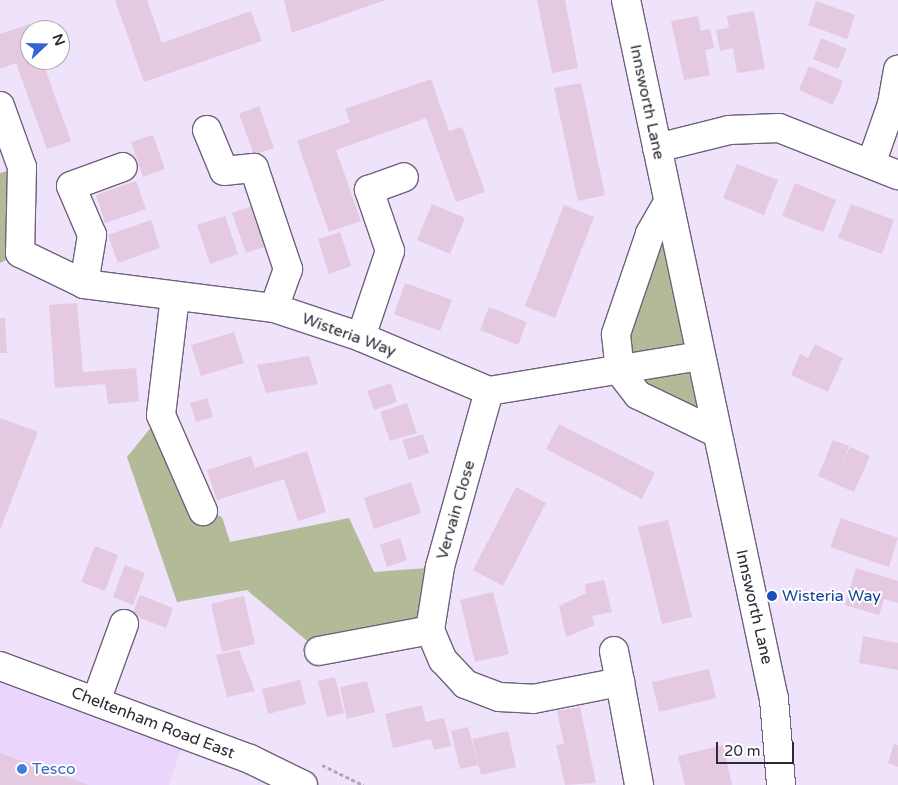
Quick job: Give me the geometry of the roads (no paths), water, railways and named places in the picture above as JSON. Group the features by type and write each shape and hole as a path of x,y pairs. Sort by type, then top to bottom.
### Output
{"street":[{"name":"Innsworth Lane","path":"626,0 715,432 774,699 781,785"},
{"path":"872,164 892,104 898,70"},
{"path":"0,106 22,167 10,258"},
{"path":"657,148 729,130 779,128 898,175"},
{"path":"207,130 224,171 254,168 288,269 274,308"},
{"path":"84,284 92,235 72,186 123,167"},
{"path":"361,337 390,251 369,190 404,177"},
{"path":"667,204 650,234 616,334 620,372 638,395 715,432"},
{"name":"Wisteria Way","path":"10,258 84,284 274,308 361,337 489,391"},
{"path":"175,296 161,415 203,510"},
{"path":"489,391 620,372 700,356"},
{"name":"Vervain Close","path":"430,630 440,567 489,391"},
{"path":"96,701 124,624"},
{"path":"319,651 430,630 443,660 465,684 499,697 533,699 620,682"},
{"path":"614,652 632,736 639,785"},
{"name":"Cheltenham Road East","path":"0,666 250,759 303,785"}],"place":[{"name":"Wisteria Way","path":"772,596"},
{"name":"Tesco","path":"22,769"}]}
